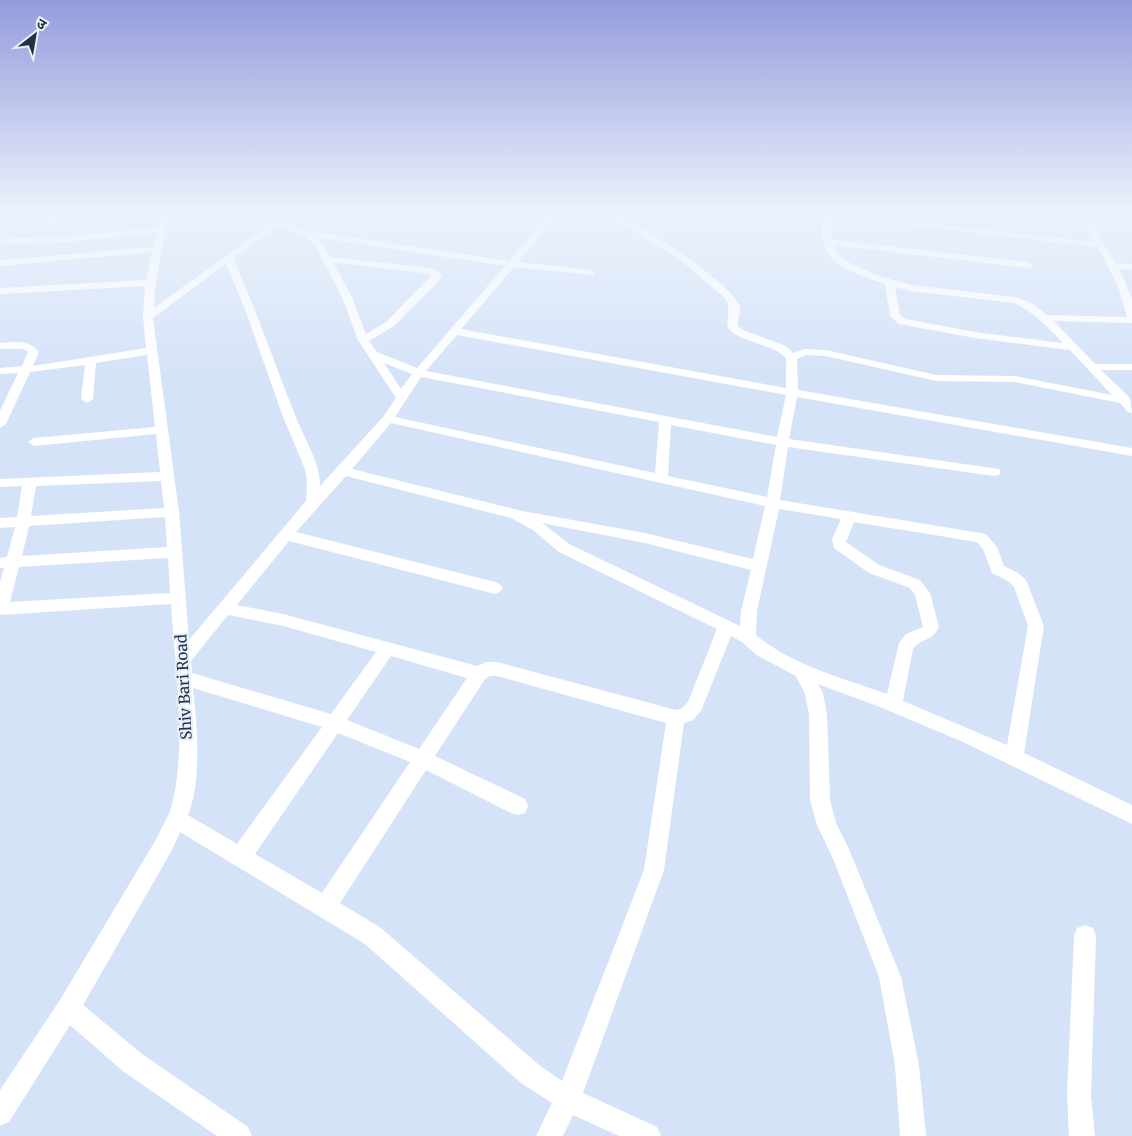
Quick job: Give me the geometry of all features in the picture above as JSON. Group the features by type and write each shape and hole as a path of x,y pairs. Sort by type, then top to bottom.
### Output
{"street":[{"name":"Shiv Bari Road","path":"0,1113 68,1008 166,842 180,810 186,776 188,730 172,512 148,317 152,268"},
{"path":"148,317 213,268"},
{"path":"233,268 280,392 312,469 314,481 313,502"},
{"path":"332,268 347,297 363,340 402,399"},
{"path":"363,340 390,324 436,279 437,275 434,272 406,268"},
{"path":"183,659 313,502 388,419 418,373 508,268"},
{"path":"546,268 590,273"},
{"path":"695,268 730,298 735,308 732,321 733,327 739,332 782,348 791,357 792,393 782,442 773,503 749,611 748,637"},
{"path":"854,268 890,284 1024,302 1045,318 1129,405"},
{"path":"1114,268 1123,286 1132,316"},
{"path":"0,291 150,283"},
{"path":"890,284 895,316 903,322 975,335 1071,347"},
{"path":"1045,318 1132,320"},
{"path":"454,331 792,393 1132,452"},
{"path":"0,346 23,345 31,348 34,352 0,424"},
{"path":"0,371 24,370 151,351"},
{"path":"791,357 805,352 820,352 936,378 1014,379 1129,405"},
{"path":"372,354 418,373 665,420 782,442 994,472"},
{"path":"86,399 91,361"},
{"path":"1092,367 1132,367"},
{"path":"388,419 773,503 981,538 990,547 997,569 1013,577 1021,584 1033,615 1036,636 1014,756"},
{"path":"661,480 665,420"},
{"path":"34,442 162,430"},
{"path":"343,471 516,514 645,538 758,566"},
{"path":"0,483 168,476"},
{"path":"30,482 24,522 7,562 1,608 177,598"},
{"path":"0,523 172,512"},
{"path":"516,514 538,527 564,548 748,637 764,651 802,671 894,704 1014,756 1132,815"},
{"path":"850,516 839,544 874,569 915,584 922,593 931,627 929,632 924,635 916,635 909,640 905,648 894,704"},
{"path":"286,535 495,588"},
{"path":"7,562 175,552"},
{"path":"226,609 283,620 479,674"},
{"path":"326,906 479,674 487,669 497,669 676,718 687,715 695,706 726,626"},
{"path":"240,857 387,649"},
{"path":"802,671 814,693 818,715 820,800 827,825 842,856 890,977 907,1065 913,1136"},
{"path":"184,678 334,723 423,759 518,806"},
{"path":"549,1136 568,1099 654,870 676,718"},
{"path":"176,819 326,906 373,936 530,1074 568,1099 648,1136"},
{"path":"1082,1136 1079,1095 1085,936"},
{"path":"68,1008 133,1063 239,1136"}]}
